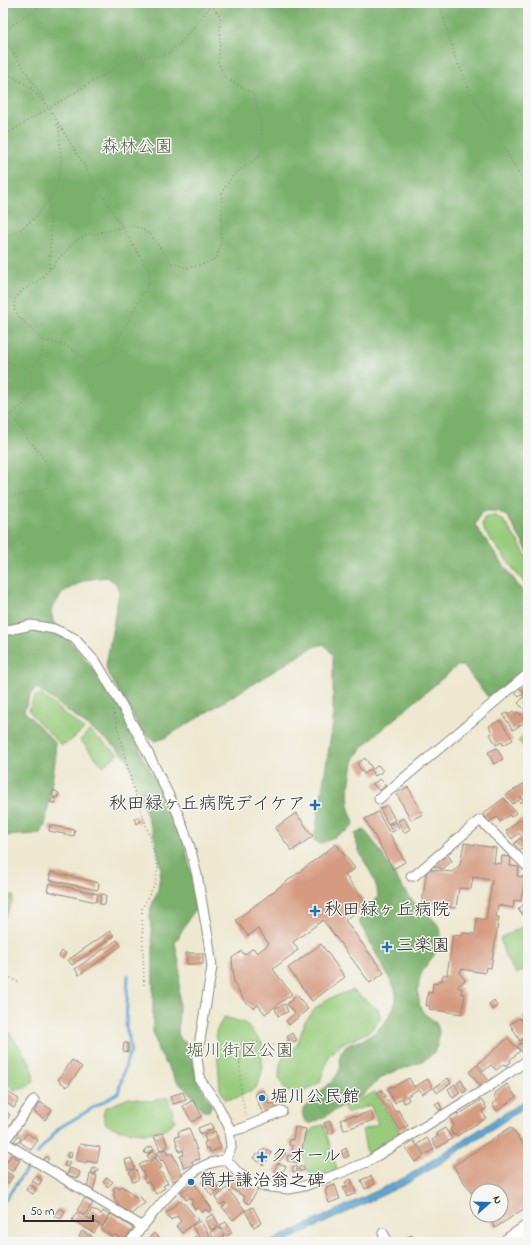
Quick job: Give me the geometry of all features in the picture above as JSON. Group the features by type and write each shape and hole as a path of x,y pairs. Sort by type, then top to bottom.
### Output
{"highway":[{"path":"508,1242 528,1228"}],"street":[{"path":"3,631 32,625 54,629 74,638 98,665 127,714 178,814 198,875 212,967 197,1058 200,1080 216,1102 229,1127 231,1148 226,1160"},
{"path":"379,799 528,674"},
{"path":"411,876 414,876 480,820 528,867"},
{"path":"226,1160 239,1174 262,1186 289,1189 304,1186 367,1162 484,1090 528,1060"},
{"path":"34,1100 3,1143 143,1227"},
{"path":"230,1132 282,1111"},
{"path":"130,1242 174,1190 195,1171 208,1164 226,1160"},
{"path":"383,1234 388,1242"}],"path":[{"path":"3,31 45,3"},
{"path":"439,3 457,62 462,70 473,98 504,147 528,190"},
{"path":"3,136 133,57 144,55 165,55 174,50 211,4 220,16 218,62 225,78 252,93 260,120 263,142 259,157 234,174 222,192 221,240 218,257 206,264 186,268 170,262 150,236 140,228 132,226 86,235 74,242 39,280 23,290 15,299 14,309 21,319 42,341 43,351 37,362 29,368"},
{"path":"3,36 149,271 149,283 115,345 114,357 92,367 82,355 69,346 54,341 42,341"},
{"path":"3,72 9,74 31,88 49,108 59,129 61,164 56,189 37,216 21,229 3,240"},
{"path":"49,199 51,233 49,269"},
{"path":"3,361 29,368"},
{"path":"3,419 12,415 29,397 32,383 29,368"},
{"path":"3,498 32,493 46,487 48,480 48,466 12,415"},
{"path":"112,708 132,784 150,836 158,868 155,884 142,908 144,987"},
{"path":"3,974 20,983"},
{"path":"248,1126 244,1112 240,1073 240,1051 242,1044 257,1043 278,1046"}],"green space":[{"name":"森林公園","path":"3,3 528,3 528,552 508,517 498,511 482,511 475,525 528,599 528,665 488,697 463,666 457,666 375,735 356,755 353,763 348,793 349,809 354,823 350,829 320,844 314,840 333,723 333,655 324,644 313,647 163,739 154,741 142,732 107,671 106,665 119,593 116,583 106,577 85,580 63,592 51,610 53,621 92,667 115,699 136,736 141,754 166,799 185,847 196,893 195,911 175,943 180,967 178,1035 182,1041 190,1044 197,1080 212,1106 209,1111 203,1111 187,1090 176,1081 158,1050 153,1031 153,948 150,918 151,907 158,890 161,867 155,839 127,758 108,741 37,688 31,693 24,711 55,743 56,755 45,826 39,834 3,836"},
{"path":"495,516 503,520 528,559 528,588 485,532 482,524 484,518"},
{"path":"40,694 84,729 69,742 61,745 32,715 29,709 35,696"},
{"path":"89,731 118,754 103,766 80,740"},
{"path":"528,731 528,751 518,741"},
{"path":"364,830 371,838 407,893 414,902 430,916 440,929 441,933 438,948 423,970 419,982 418,992 419,1003 423,1013 437,1025 439,1034 437,1046 434,1052 426,1059 386,1075 363,1095 310,1124 304,1120 302,1112 306,1106 336,1076 340,1069 340,1056 344,1048 350,1044 363,1040 378,1030 388,1017 395,1003 395,989 359,922 361,914 378,897 375,881 356,842 355,834"},
{"path":"12,895 14,896 8,912 3,920 3,898"},
{"path":"528,924 528,968 516,974 505,956 500,938"},
{"path":"352,990 378,1009 381,1018 371,1030 355,1039 343,1043 329,1055 320,1082 301,1094 286,1091 279,1078 280,1064 285,1054 297,1045 305,1022 315,1009 326,1000"},
{"path":"3,1002 7,1010 6,1028 30,1062 34,1081 25,1088 17,1090 8,1084 5,1078 2,1032"},
{"name":"堀川街区公園","path":"224,1017 245,1023 262,1043 262,1072 256,1088 239,1097 226,1100 220,1089 216,1031"},
{"path":"375,1092 401,1134 370,1154 367,1154 362,1130 378,1124 370,1105 346,1113 344,1107"},
{"path":"168,1097 175,1121 162,1130 141,1133 118,1129 106,1124 103,1115 105,1108 129,1098 152,1101"},
{"path":"324,1125 337,1169 312,1177 306,1168 304,1160 305,1147 312,1129 317,1126"}],"water":[{"path":"528,1098 528,1105 441,1163 406,1184 284,1242 269,1242 406,1177"}],"building":[{"path":"519,687 524,693 519,697 514,692"},
{"path":"527,692 528,713 518,703 524,697 522,696"},
{"path":"513,711 515,714 519,712 525,722 513,730 503,715 507,713 508,715"},
{"path":"500,720 513,740 503,745 502,742 496,745 490,734 492,733 489,726"},
{"path":"497,748 503,759 494,764 488,752"},
{"path":"365,758 372,768 364,774 357,764"},
{"path":"378,765 383,771 375,776 371,771"},
{"path":"380,779 386,785 379,791 373,784"},
{"path":"528,781 528,791 520,797 523,801 520,803 518,800 513,804 506,795"},
{"path":"408,787 423,814 411,820 396,793"},
{"path":"54,790 59,793 57,798 52,796"},
{"path":"52,798 56,799 55,804 50,802"},
{"path":"504,798 516,813 511,817 509,815 500,822 497,817 489,822 483,814"},
{"path":"387,805 395,820 388,824 380,809"},
{"path":"378,812 405,862 393,869 365,819"},
{"path":"296,813 313,836 292,851 275,828"},
{"path":"138,817 141,821 137,824 134,819"},
{"path":"404,818 410,829 404,833 398,821"},
{"path":"520,819 523,819 527,823 528,822 528,838 526,836 523,838 519,833 512,839 506,831"},
{"path":"396,822 399,828 392,832 389,825"},
{"path":"50,825 75,830 74,836 49,831"},
{"path":"520,838 526,845 520,850 514,844"},
{"path":"464,843 496,848 494,863 501,864 502,856 511,857 510,866 519,867 517,876 525,877 521,901 514,900 513,908 498,905 496,917 499,917 491,968 486,967 485,973 461,969 460,974 465,980 458,986 458,988 462,988 461,993 465,994 462,1014 429,1009 430,1006 426,1006 428,992 432,993 433,983 437,984 438,980 442,981 443,975 447,975 453,935 462,936 462,933 475,934 477,918 486,920 492,880 473,877 471,889 459,888 456,908 422,903 427,869 452,872 460,865"},
{"path":"336,844 355,868 345,875 367,904 345,920 384,973 370,983 323,920 293,942 298,950 273,969 292,994 265,1014 258,1005 254,1008 245,1002 234,983 232,958 242,951 244,955 253,948 257,953 269,944 258,929 248,936 236,920"},
{"path":"528,846 528,855 524,850"},
{"path":"447,854 452,861 443,869 432,866"},
{"path":"51,872 99,883 98,890 49,880"},
{"path":"49,883 98,894 96,902 47,891"},
{"path":"101,894 106,895 105,905 100,904"},
{"path":"528,900 528,920 518,910"},
{"path":"110,931 114,936 72,965 68,960"},
{"path":"117,940 121,946 79,975 75,969"},
{"path":"321,944 345,977 312,1001 288,968"},
{"path":"62,951 66,953 63,959 59,956"},
{"path":"186,953 203,953 203,964 187,964"},
{"path":"297,995 308,1009 289,1025 286,1021 295,1013 287,1004"},
{"path":"494,1000 497,1006 492,1010 489,1004"},
{"path":"528,1002 528,1011 524,1004"},
{"path":"285,1004 288,1012 278,1016 275,1008"},
{"path":"528,1013 528,1037 520,1041 510,1024 520,1018 522,1022 524,1021 522,1017"},
{"path":"292,1033 297,1040 288,1045 286,1042 289,1040 287,1037"},
{"path":"508,1038 520,1051 506,1066 504,1064 496,1070 491,1065 484,1071 478,1064"},
{"path":"524,1041 528,1046 528,1055 526,1057 517,1046"},
{"path":"124,1043 128,1043 128,1052 123,1051"},
{"path":"72,1060 82,1067 67,1087 58,1080"},
{"path":"477,1065 489,1081 481,1087 469,1072"},
{"path":"409,1078 414,1087 428,1079 433,1088 422,1094 419,1089 407,1096 409,1100 404,1103 402,1098 395,1103 387,1089"},
{"path":"448,1078 451,1083 437,1093 434,1088"},
{"path":"461,1080 467,1090 463,1093 457,1083"},
{"path":"455,1084 460,1093 453,1098 448,1089"},
{"path":"507,1084 516,1097 497,1111 492,1104 497,1101 494,1097 496,1095 495,1093"},
{"name":"堀川公民館","path":"263,1090 269,1105 274,1103 277,1109 263,1115 255,1094"},
{"path":"381,1090 386,1096 384,1097 387,1102 389,1101 395,1112 398,1110 408,1125 400,1130 377,1093"},
{"path":"6,1091 19,1099 14,1108 3,1101 3,1095"},
{"path":"183,1092 186,1100 173,1104 170,1096"},
{"path":"193,1100 202,1116 192,1122 183,1106"},
{"path":"481,1100 487,1108 482,1111 486,1118 457,1136 455,1134 453,1135 450,1129 454,1126 449,1117 457,1113 458,1115"},
{"path":"40,1102 52,1110 45,1120 34,1112"},
{"path":"439,1102 442,1109 439,1110 435,1104"},
{"path":"3,1110 10,1115 3,1126"},
{"path":"371,1111 374,1120 344,1130 340,1120 354,1115 355,1117"},
{"path":"330,1121 334,1132 329,1134 324,1123"},
{"path":"211,1123 213,1129 200,1134 198,1128"},
{"path":"295,1127 306,1129 299,1163 287,1161 288,1155 291,1156 293,1146 289,1145 290,1139 293,1140"},
{"path":"511,1127 528,1151 528,1206 509,1219 509,1183 469,1183 469,1189 453,1166"},
{"path":"189,1128 200,1159 192,1161 193,1165 184,1168 180,1156 184,1155 183,1150 179,1152 175,1137 179,1136 178,1132"},
{"path":"445,1128 452,1139 437,1148 432,1140 438,1136 436,1133"},
{"path":"215,1131 221,1148 210,1152 209,1148 206,1149 204,1135"},
{"path":"27,1133 38,1140 31,1150 20,1142"},
{"path":"163,1133 168,1147 160,1150 154,1136"},
{"path":"18,1136 21,1138 18,1143 14,1141"},
{"path":"427,1138 434,1149 425,1155 418,1144"},
{"path":"414,1141 424,1156 415,1162 405,1147"},
{"path":"80,1144 100,1147 97,1163 87,1161 86,1163 76,1160"},
{"path":"152,1146 154,1150 145,1154 144,1150"},
{"name":"クオール","path":"264,1148 272,1153 263,1165 253,1158 256,1154 259,1155"},
{"path":"346,1148 349,1156 344,1158 341,1151"},
{"path":"165,1149 168,1155 172,1153 183,1176 173,1181 163,1160 161,1161 157,1153"},
{"path":"281,1150 286,1153 280,1161 275,1157"},
{"path":"154,1151 157,1156 150,1160 147,1155"},
{"path":"68,1152 72,1153 71,1158 67,1157"},
{"path":"11,1155 20,1160 13,1172 4,1166"},
{"path":"46,1157 49,1159 45,1163 42,1161"},
{"path":"131,1158 135,1168 128,1170 125,1160"},
{"path":"156,1158 162,1167 159,1169 168,1183 163,1186 165,1188 156,1194 148,1181 146,1183 143,1177 145,1176 139,1165 148,1160 150,1162"},
{"path":"66,1161 70,1162 68,1167 64,1166"},
{"path":"278,1163 286,1166 282,1174 274,1171"},
{"path":"293,1166 297,1166 297,1172 293,1172"},
{"path":"299,1167 304,1167 304,1171 299,1171"},
{"path":"70,1168 80,1172 78,1178 67,1175"},
{"path":"93,1168 98,1169 96,1174 91,1173"},
{"path":"3,1169 13,1176 8,1184 3,1180"},
{"path":"136,1169 139,1179 133,1182 129,1172"},
{"path":"90,1174 97,1176 93,1191 87,1190"},
{"path":"35,1175 42,1180 39,1185 32,1181"},
{"path":"233,1175 258,1190 249,1204 243,1200 245,1197 227,1186"},
{"path":"210,1176 220,1190 212,1196 201,1182"},
{"path":"371,1176 375,1184 365,1189 361,1180"},
{"path":"107,1177 113,1182 108,1187 103,1182"},
{"path":"351,1179 356,1193 347,1197 343,1187 347,1186 345,1182"},
{"path":"194,1183 212,1209 208,1212 206,1209 202,1212 198,1207 195,1209 191,1203 193,1202 190,1197 186,1200 181,1192"},
{"path":"3,1184 7,1186 3,1192"},
{"path":"29,1184 36,1189 33,1194 26,1190"},
{"path":"335,1185 340,1199 329,1203 325,1191 327,1190 326,1188"},
{"path":"117,1186 119,1189 122,1186 125,1189 126,1188 135,1198 139,1195 145,1203 130,1215 125,1209 123,1211 114,1199 115,1197 113,1194 115,1193 113,1189"},
{"path":"227,1188 245,1210 233,1220 222,1207 226,1204 225,1202 220,1205 215,1198"},
{"path":"85,1198 93,1203 85,1215 77,1210"},
{"path":"181,1200 198,1220 182,1233 176,1226 181,1221 177,1216 171,1220 166,1213"},
{"path":"253,1207 261,1223 254,1227 245,1211"},
{"path":"59,1208 65,1211 61,1219 54,1216"},
{"path":"92,1209 101,1214 103,1211 109,1215 102,1226 87,1217"},
{"path":"77,1212 99,1225 94,1233 72,1220"},
{"path":"111,1214 133,1228 124,1241 115,1235 113,1237 101,1229"},
{"path":"213,1214 219,1225 211,1230 205,1219"},
{"path":"200,1221 210,1236 202,1241 192,1226"},
{"path":"226,1222 232,1233 226,1236 220,1225"},
{"path":"492,1223 502,1223 495,1228"},
{"path":"219,1227 224,1236 215,1241 210,1232"},
{"path":"82,1231 92,1236 90,1242 79,1237"},
{"path":"154,1233 163,1242 145,1242"},
{"path":"412,1235 416,1242 402,1242 401,1240"},
{"path":"196,1236 200,1242 192,1242 190,1240"},
{"path":"189,1238 189,1242 179,1242 178,1239"}],"waterway":[{"path":"37,1154 59,1128 118,1093 127,1060 131,1052 126,1027 128,975"},
{"path":"3,1203 28,1167"}],"place":[{"name":"秋田緑ヶ丘病院デイケア","path":"315,805"},
{"name":"秋田緑ヶ丘病院","path":"315,911"},
{"name":"三楽園","path":"387,947"},
{"name":"堀川公民館","path":"262,1098"},
{"name":"クオール","path":"262,1157"},
{"name":"筒井謙治翁之碑","path":"191,1182"}]}
